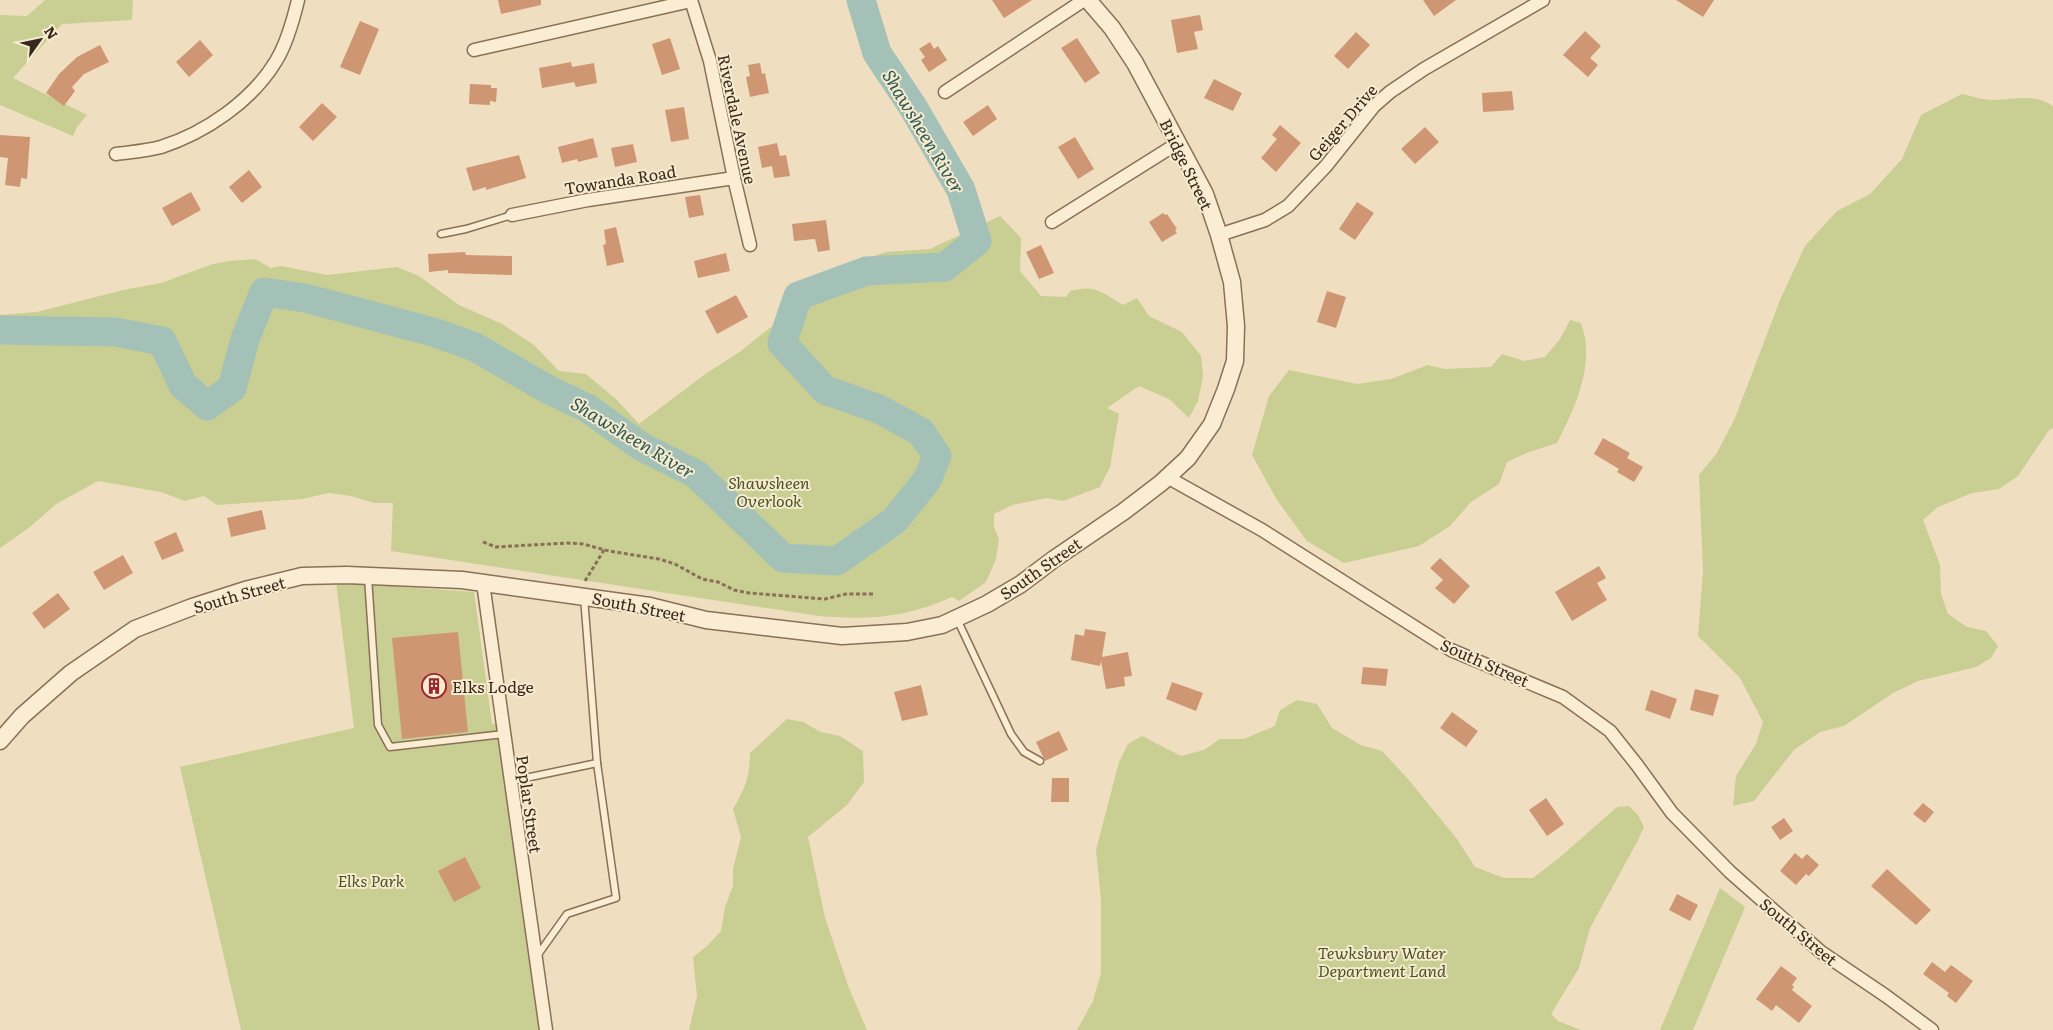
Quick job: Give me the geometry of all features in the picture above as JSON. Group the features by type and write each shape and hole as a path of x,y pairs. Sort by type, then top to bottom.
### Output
{"street":[{"path":"116,154 150,149 171,143 209,125 237,104 258,84 276,61 290,28 298,0"},
{"path":"945,92 1084,0"},
{"name":"Bridge Street","path":"1088,0 1112,28 1135,63 1205,194 1219,234 1232,282 1236,326 1235,361 1226,389 1212,424 1188,458 1167,477"},
{"name":"Geiger Drive","path":"1219,234 1265,220 1288,206 1326,166 1374,106 1390,92 1424,69 1543,0"},
{"path":"474,50 691,1"},
{"name":"Riverdale Avenue","path":"691,1 710,61 750,245"},
{"path":"1052,222 1178,143"},
{"name":"Towanda Road","path":"512,215 588,200 734,178"},
{"name":"South Street","path":"0,741 22,716 71,673 135,629 192,607 245,590 302,576 368,575 483,582 650,606 706,620 842,636 907,632 942,625 987,604 1020,584 1123,512 1167,477 1262,530 1451,650 1563,697 1610,731 1672,814 1730,872 1821,952 1932,1030"},
{"name":"Poplar Street","path":"483,582 546,1030"}],"lane":[{"path":"440,234 466,229 512,215"},
{"path":"368,575 378,725 390,747 504,734"},
{"path":"536,959 567,914 616,898 597,763 584,596"},
{"path":"957,618 1011,734 1024,752 1040,761"},
{"path":"511,781 597,763"}],"path":[{"path":"483,542 496,547 567,543 583,544 604,550 659,559 675,564 702,579 718,582 734,590 749,593 825,598 846,594 874,594"},
{"path":"584,596 583,583 604,550"}],"green space":[{"path":"45,0 133,0 132,20 62,24 13,78 87,115 77,127 73,136 0,105 0,15 27,16"},
{"path":"1962,94 1988,100 2032,98 2053,106 2053,428 2049,430 2018,476 1999,489 1972,493 1938,507 1923,520 1940,565 1941,594 1948,614 1967,627 1986,631 1998,646 1991,658 1976,667 1918,681 1893,693 1844,726 1820,732 1794,750 1754,801 1733,806 1736,776 1756,744 1763,722 1740,678 1698,636 1703,571 1699,475 1717,453 1735,418 1780,300 1805,246 1837,211 1870,194 1902,159 1921,115"},
{"name":"Shawsheen Overlook","path":"1000,216 1021,238 1020,271 1041,296 1066,297 1070,291 1086,288 1098,290 1123,305 1137,298 1149,316 1182,332 1201,356 1203,376 1198,401 1189,418 1169,399 1139,386 1107,408 1119,414 1110,467 1100,487 1063,501 1047,498 1012,505 994,514 994,527 999,539 996,559 986,582 959,601 952,597 919,609 887,616 854,618 819,616 391,551 393,503 374,503 351,496 329,493 302,499 217,505 204,496 185,501 161,492 98,481 56,504 30,527 0,548 0,315 37,312 123,290 161,283 213,264 229,261 255,259 271,268 281,266 327,275 397,267 419,276 459,305 502,324 534,345 559,371 586,374 616,399 639,424 704,375 741,351 776,323 815,277 886,252 930,249"},
{"path":"1570,320 1581,323 1586,340 1586,359 1578,396 1557,443 1529,452 1507,462 1499,484 1471,502 1450,526 1419,546 1344,563 1307,541 1277,500 1252,455 1269,396 1289,370 1357,384 1391,379 1428,365 1445,369 1491,367 1502,354 1524,361 1545,357 1560,339"},
{"name":"Elks Park","path":"336,582 474,592 492,724 503,723 541,1030 241,1030 180,767 354,728"},
{"name":"Tewksbury Water Department Land","path":"1297,700 1317,704 1332,728 1361,745 1382,751 1408,779 1457,839 1475,867 1504,878 1533,878 1559,858 1617,807 1629,806 1638,815 1644,827 1590,928 1579,968 1551,1014 1558,1021 1581,1030 1077,1030 1093,1001 1101,973 1101,900 1096,850 1119,762 1128,744 1142,736 1181,756 1204,750 1220,739 1244,739 1275,726 1280,710"},
{"path":"787,719 803,722 821,732 840,736 863,751 864,782 847,805 808,837 825,918 849,988 867,1030 689,1030 697,996 693,957 721,931 725,907 733,886 733,869 741,837 733,809 746,782 750,753"},
{"path":"1720,888 1745,907 1693,1030 1660,1030"}],"building":[{"path":"498,0 541,0 541,5 501,14"},
{"path":"992,0 1032,0 1004,18"},
{"path":"1423,0 1456,0 1434,16"},
{"path":"1676,0 1714,0 1703,17"},
{"path":"1200,15 1203,30 1194,32 1198,49 1177,53 1171,20"},
{"path":"360,21 379,29 360,75 340,67"},
{"path":"1585,31 1601,46 1590,58 1598,65 1588,77 1563,55"},
{"path":"1356,32 1370,45 1348,69 1334,56"},
{"path":"670,38 680,69 662,75 652,44"},
{"path":"1077,38 1100,73 1085,83 1061,48"},
{"path":"200,40 213,55 189,77 176,62"},
{"path":"930,42 934,49 938,46 947,60 929,72 921,60 925,57 919,49"},
{"path":"100,45 109,62 84,74 72,87 75,91 64,106 46,93 59,74 77,57"},
{"path":"571,62 572,67 594,63 597,83 576,87 574,82 542,88 539,68"},
{"path":"760,63 762,74 765,73 769,93 750,97 746,77 750,76 748,65"},
{"path":"1214,79 1242,93 1233,111 1204,98"},
{"path":"470,84 491,85 491,88 497,88 496,102 490,101 490,105 469,104"},
{"path":"1512,91 1514,110 1483,112 1482,93"},
{"path":"322,103 337,117 313,141 299,127"},
{"path":"988,105 997,119 973,136 963,122"},
{"path":"684,107 689,139 671,142 665,110"},
{"path":"1280,125 1301,143 1276,172 1261,158 1277,139 1272,135"},
{"path":"1425,127 1439,142 1415,164 1401,149"},
{"path":"0,135 30,137 27,179 21,178 20,187 5,185 8,158 0,157"},
{"path":"1075,137 1094,169 1078,179 1058,147"},
{"path":"593,138 598,157 578,162 577,159 562,163 558,147"},
{"path":"777,143 780,156 786,155 790,176 774,178 772,166 762,168 758,147"},
{"path":"633,144 637,162 615,167 611,148"},
{"path":"519,155 526,178 486,190 486,187 473,191 466,168"},
{"path":"249,170 262,187 242,203 229,187"},
{"path":"191,192 201,210 172,226 162,208"},
{"path":"700,195 704,215 689,218 685,197"},
{"path":"1357,202 1374,213 1355,240 1339,229"},
{"path":"1163,213 1167,214 1177,229 1175,230 1177,233 1162,242 1149,222"},
{"path":"826,220 830,250 818,252 815,239 794,241 792,224"},
{"path":"616,227 624,262 607,266 603,245 606,244 604,230"},
{"path":"1041,245 1054,273 1039,279 1026,252"},
{"path":"465,252 466,255 512,256 512,275 448,273 448,270 429,272 428,254"},
{"path":"726,253 730,271 698,278 694,261"},
{"path":"1327,291 1346,297 1336,328 1317,322"},
{"path":"736,295 748,317 717,334 705,311"},
{"path":"1603,438 1630,453 1627,458 1643,467 1634,482 1617,472 1619,469 1594,454"},
{"path":"262,510 266,529 231,537 227,518"},
{"path":"176,532 184,551 162,560 154,542"},
{"path":"123,555 133,573 104,590 93,572"},
{"path":"1440,558 1470,586 1454,604 1435,588 1443,580 1430,568"},
{"path":"1599,566 1606,578 1597,583 1607,600 1572,621 1555,592"},
{"path":"58,593 70,609 44,629 32,613"},
{"path":"1085,629 1106,632 1102,657 1128,652 1132,676 1124,677 1125,686 1106,689 1101,661 1100,666 1071,660 1075,634 1084,636"},
{"name":"Elks Lodge","path":"458,632 468,732 402,739 392,638"},
{"path":"1363,667 1388,669 1386,686 1361,684"},
{"path":"1172,682 1203,693 1196,711 1166,699"},
{"path":"921,685 928,715 902,721 894,692"},
{"path":"1695,689 1719,695 1713,716 1690,710"},
{"path":"1651,690 1677,699 1670,719 1645,710"},
{"path":"1452,712 1478,731 1466,747 1440,728"},
{"path":"1059,731 1068,750 1045,761 1036,742"},
{"path":"1052,778 1069,778 1069,802 1051,802"},
{"path":"1546,798 1564,824 1547,836 1529,810"},
{"path":"1923,803 1934,812 1925,823 1913,814"},
{"path":"1784,818 1793,831 1780,840 1771,827"},
{"path":"1795,853 1802,859 1807,854 1819,865 1809,876 1806,874 1796,885 1780,871"},
{"path":"465,857 481,888 454,902 438,871"},
{"path":"1887,869 1931,910 1916,925 1871,886"},
{"path":"1677,894 1698,905 1690,921 1669,910"},
{"path":"1932,962 1945,972 1951,965 1973,981 1956,1003 1947,996 1949,993 1923,974"},
{"path":"1781,966 1797,978 1792,985 1794,987 1792,990 1812,1006 1799,1023 1776,1005 1772,1011 1756,999"}],"waterway":[{"name":"Shawsheen River","path":"0,330 115,332 162,341 183,385 207,406 232,388 245,339 264,292 305,298 433,332 475,347 547,389 587,408 642,447 696,474 783,558 837,561 895,520 927,480 937,456 921,432 879,409 825,390 782,343 798,296 866,271 945,267 977,241 961,190 913,107 877,53 861,0"}],"place":[{"name":"Elks Lodge","path":"434,686"}]}
